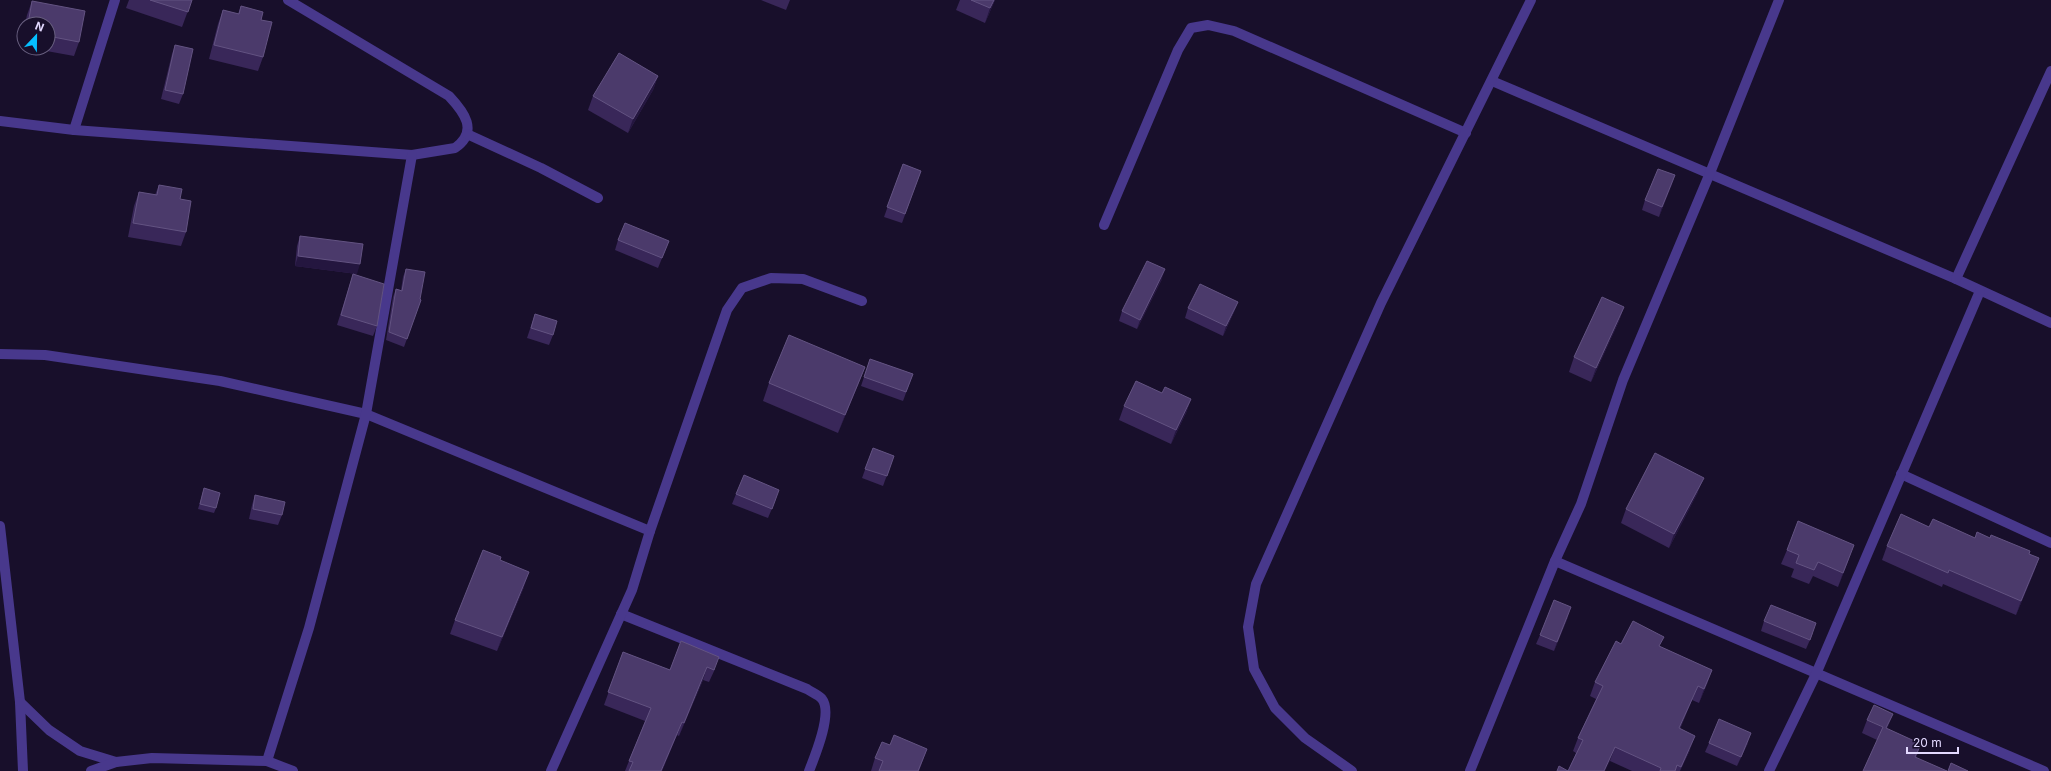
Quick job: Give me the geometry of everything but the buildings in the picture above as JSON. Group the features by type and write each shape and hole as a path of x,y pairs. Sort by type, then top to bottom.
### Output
{"street":[{"path":"74,130 115,0"},
{"path":"0,121 74,130 412,155 455,148 461,144 467,134 467,119 460,108 449,96 288,0"},
{"path":"1352,771 1304,738 1275,708 1254,669 1248,627 1256,584 1381,303 1531,0"},
{"path":"1470,771 1555,561 1581,504 1623,380 1710,173 1779,0"},
{"path":"1104,225 1178,50 1191,28 1208,25 1234,31 1466,133"},
{"path":"1956,279 2051,70"},
{"path":"1492,81 1956,279 2051,323"},
{"path":"467,134 541,168 598,198"},
{"path":"267,761 309,628 366,414 412,155"},
{"path":"551,771 632,590 650,530 727,310 742,288 772,278 803,279 862,301"},
{"path":"1769,771 1816,674 1980,291"},
{"path":"0,354 45,356 220,381 366,414 650,530"},
{"path":"1901,474 2051,543"},
{"path":"0,526 20,702 24,771"},
{"path":"1555,561 2044,771"},
{"path":"621,614 807,689 822,698 826,708 820,742 809,771"},
{"path":"20,702 49,730 80,751 116,762"},
{"path":"91,771 116,762 152,758 267,761 293,771"}]}
